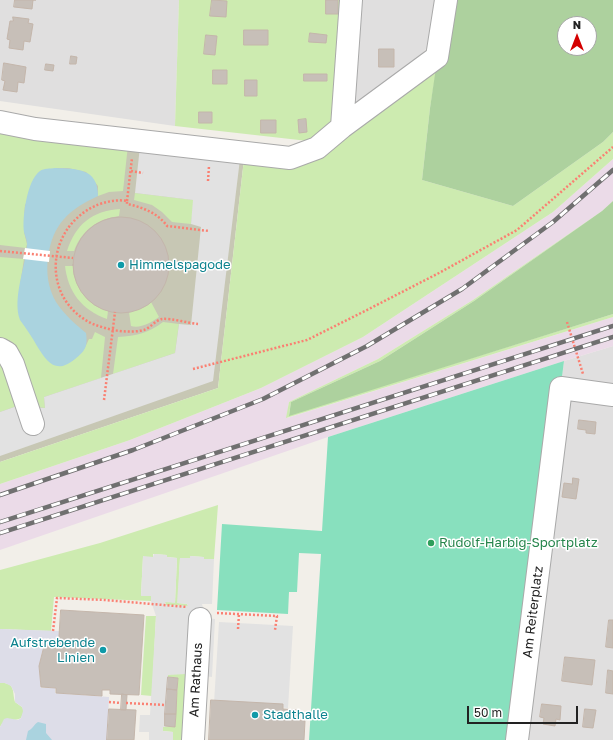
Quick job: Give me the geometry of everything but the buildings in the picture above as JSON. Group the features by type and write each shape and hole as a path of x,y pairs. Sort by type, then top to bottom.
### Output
{"street":[{"path":"342,127 351,0"},
{"path":"0,122 35,129 290,158 316,148 342,127 438,57 446,0"},
{"path":"0,349 7,352 13,364 34,424"},
{"name":"Am Reiterplatz","path":"517,740 561,388 588,391"},
{"path":"588,391 613,395"},
{"name":"Am Rathaus","path":"193,740 201,613"}],"path":[{"path":"134,140 127,204 152,213 167,226 209,231"},
{"path":"193,369 307,340 426,280 517,230 613,147"},
{"path":"131,171 143,173"},
{"path":"127,201 113,201 99,204 87,209 67,227 61,238 56,257 55,269 57,282 61,293 74,311 88,321 113,330 132,332 144,330 161,319 198,324"},
{"path":"0,251 73,258"},
{"path":"104,400 115,312"},
{"path":"567,322 588,391"},
{"path":"53,631 57,598 105,600 201,613 277,616 275,630"},
{"path":"238,629 239,614"},
{"path":"109,702 121,703"},
{"path":"126,703 166,705"}],"shaded area":[{"path":"0,0 179,0 175,126 0,101"},
{"path":"353,0 446,0 439,50 427,48 412,66 354,108"},
{"path":"0,130 244,159 218,388 0,462"},
{"path":"140,146 240,159 213,381 0,456 0,412 17,406 45,408 44,397 175,353 179,324 191,325 201,227 191,224 193,200 135,193"},
{"path":"613,159 613,201 602,211 473,300 378,359 289,402 287,418 613,317 613,346 328,437 0,550 0,484 130,440 261,388 363,337 553,212"},
{"path":"613,346 613,740 516,740 564,361"},
{"path":"154,554 167,555 167,557 177,558 175,603 165,602 166,605 188,606 187,604 177,603 180,558 190,558 190,556 204,557 204,559 214,559 212,604 202,604 206,618 215,619 212,677 186,674 168,675 165,727 163,727 163,731 173,732 173,740 149,740 149,732 139,732 140,715 150,715 156,616 151,601 151,596 141,596 143,556 153,557"},
{"path":"219,622 293,626 288,708 214,703"},
{"path":"0,629 59,631 58,646 44,645 39,666 41,688 55,688 55,693 109,697 107,740 0,740 0,727 4,719 7,718 18,720 21,718 23,711 22,707 15,702 15,694 11,686 5,683 0,683"}],"green space":[{"path":"179,0 346,0 338,111 331,123 308,141 175,126"},
{"path":"446,0 613,0 613,132 603,142 513,206 422,180 430,108"},
{"path":"438,60 430,108 422,180 513,206 603,142 613,132 613,159 553,212 363,337 261,388 130,440 0,484 0,462 218,388 244,159 288,164"},
{"path":"0,130 128,145 123,191 109,192 98,196 98,186 86,172 68,168 55,168 25,205 24,232 27,244 26,248 0,245"},
{"path":"135,193 194,200 191,224 172,222 152,205 134,200"},
{"path":"613,201 613,314 289,416 291,402 380,361 474,301 602,211"},
{"path":"120,209 119,216 104,220 91,227 81,237 74,251 67,251 75,233 86,221 101,213"},
{"path":"602,211 474,301 380,361 291,402 289,415 613,314 613,317 286,418 289,402 378,359 473,300"},
{"path":"0,257 24,259 20,285 72,361 86,346 89,339 92,339 95,332 105,337 101,378 44,397 45,408 38,407 22,356 11,341 0,337"},
{"path":"65,266 73,266 76,282 84,294 94,304 108,311 107,319 90,311 78,299 69,284"},
{"path":"151,302 159,317 142,326 131,326 129,312 143,307"},
{"path":"163,322 179,324 175,353 113,374 118,337 142,333 153,329"},
{"path":"0,356 17,406 0,412"},
{"name":"Rudolf-Harbig-Sportplatz","path":"564,361 516,740 309,740 321,554 299,553 297,592 289,592 288,614 217,610 222,524 322,531 328,437"},
{"path":"218,505 214,559 204,559 203,557 190,556 190,558 180,558 178,603 187,604 188,606 166,605 165,602 175,602 177,558 167,557 167,555 153,554 153,557 143,557 141,595 151,596 151,601 54,597 51,631 0,629 0,570 100,543"},
{"path":"146,616 156,616 152,696 141,695"},
{"path":"170,674 186,674 185,740 173,740 173,732 163,731 163,727 175,726 178,678 168,677"},
{"path":"0,683 9,684 11,686 15,702 22,707 24,711 21,718 7,720 0,727"}],"water":[{"path":"55,168 78,170 90,175 97,187 98,196 78,207 64,219 58,227 50,245 47,269 51,291 59,306 70,319 86,333 87,338 85,348 81,354 68,364 62,366 53,364 44,357 20,320 18,311 18,292 27,244 24,232 26,200 35,176 42,170"},
{"path":"38,722 46,724 46,733 52,740 26,740 28,731"}],"pier":[{"path":"25,248 50,251 49,262 23,259"}],"railway":[{"path":"0,495 133,450 263,399 367,346 462,289 553,222 613,170"},
{"path":"0,522 613,326"},
{"path":"0,533 613,337"}],"place":[{"name":"Himmelspagode","path":"121,265"},
{"name":"Rudolf-Harbig-Sportplatz","path":"431,543"},
{"name":"Aufstrebende Linien","path":"103,650"},
{"name":"Stadthalle","path":"255,715"}]}
